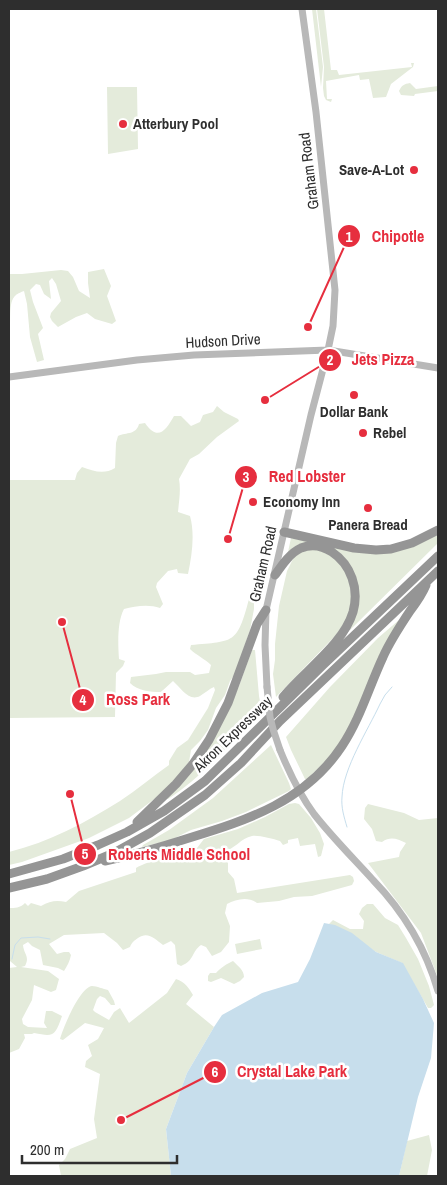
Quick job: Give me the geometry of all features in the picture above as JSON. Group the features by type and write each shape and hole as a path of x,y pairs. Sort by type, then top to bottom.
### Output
{"highway":[{"path":"284,532 354,548 376,550 391,549 412,543 438,530"},
{"path":"272,716 284,696 339,638 352,613 355,594 352,578 344,564 333,552 320,546 307,546 300,549 274,575"},
{"name":"Akron Expressway","path":"9,874 63,859 98,846 164,812 205,781 438,556"},
{"name":"Akron Expressway","path":"9,888 47,879 114,853 142,837 205,795 241,763 280,721 438,572"},
{"path":"83,866 144,852 223,828 259,814 300,791 324,770 342,748 352,730 390,642 422,595 428,582"},
{"path":"98,846 139,821 193,764 209,740 228,703 257,624 266,610"}],"main road":[{"name":"Graham Road","path":"302,9 317,121 335,290 333,326 328,350 266,610 265,645 271,723 288,770 300,791 314,813 407,922 423,950 438,991"},
{"name":"Hudson Drive","path":"9,377 137,360 328,350 438,368"}],"green space":[{"path":"312,9 316,9 323,67 321,87"},
{"path":"317,9 324,9 331,70 337,70 339,75 412,67 411,63 414,63 413,67 391,84 386,97 373,98 369,79 360,80 359,75 326,81 327,99 332,99 331,102 326,100 323,88 324,67"},
{"path":"410,83 416,89 438,86 438,91 415,94 414,96 401,95 399,91 401,87"},
{"name":"Atterbury Pool","path":"107,87 137,87 138,149 108,154"},
{"path":"104,269 111,286 107,296 116,321 112,324 95,319 87,313 58,327 50,317 61,301 56,284 52,278 49,281 51,299 44,294 40,285 36,284 30,290 43,328 38,334 44,360 37,362 30,337 24,291 13,298 9,334 9,274 68,271 79,291 90,298 88,272"},
{"path":"217,406 239,421 217,437 199,454 190,459 179,479 178,512 190,516 193,537 188,574 178,573 177,569 168,571 157,583 156,587 163,604 160,608 147,606 124,609 120,620 118,647 119,659 125,661 116,673 115,717 9,718 9,480 75,480 77,473 82,467 99,472 111,470 115,468 118,436 133,432 138,428 139,424 145,423 154,432 161,432 168,426 174,416 181,416 191,426 200,422 203,415 213,412"},
{"path":"438,533 438,543 350,630 348,630 357,587 330,547 288,552 291,538 362,553"},
{"path":"314,548 333,554 349,578 352,604 345,622 336,635 276,697 273,674 275,644 279,606 287,571 295,555 301,551"},
{"path":"252,595 254,598 254,609 250,630 235,674 230,681 225,695 216,708 208,730 191,750 189,762 169,788 129,818 89,838 9,865 9,852 38,843 94,817 126,797 169,765 169,761 177,748 188,740 208,708 215,690 214,687 200,696 192,697 173,681 161,692 153,692 133,686 130,683 131,677 166,672 190,672 195,675 209,673 211,665 190,649 191,645 226,641 232,637 241,625"},
{"path":"399,620 350,727 332,755 305,779 286,737 330,687 378,638"},
{"path":"252,650 255,650 262,713 194,780 168,799 166,798 229,709"},
{"path":"271,745 289,783 291,789 289,791 246,812 191,830 171,840 142,847 213,798"},
{"path":"289,804 299,804 311,818 320,833 324,844 321,856 318,857 315,844 300,846 298,838 288,840 288,843 283,845 280,841 266,837 248,837 231,849 224,851 228,863 228,872 234,879 237,893 350,875 354,881 352,885 312,896 294,897 279,901 257,903 250,899 242,899 231,902 227,904 225,913 230,926 229,942 221,952 212,956 206,947 201,945 191,959 181,966 177,964 175,945 171,941 163,945 154,938 145,935 123,950 104,933 64,935 49,944 57,954 69,952 71,955 64,971 43,965 40,950 28,942 23,945 27,958 25,966 21,967 48,971 59,979 56,990 51,992 34,985 32,1000 22,1019 23,1024 28,1027 47,1028 44,1023 46,1011 52,1011 62,1016 53,1034 24,1034 25,1038 19,1049 9,1053 9,968 17,967 10,961 9,908 19,907 25,903 28,906 31,903 41,906 53,901 66,902 79,891 136,872 136,868 142,865 164,858 195,853 204,839 238,829"},
{"path":"368,804 404,813 419,820 438,818 438,978 421,933 368,863 399,857 406,843 394,839 382,842 376,841 372,829 364,819 365,808"},
{"path":"367,904 373,904 385,918 398,925 406,938 418,959 429,986 434,1005 431,1008 428,1008 402,963 376,952 329,924 333,920 350,929 363,929 364,921 359,914"},
{"path":"260,939 262,949 237,954 235,944"},
{"path":"233,961 243,972 244,977 240,981 234,984 221,978 211,982 208,981 210,973 216,973"},
{"path":"176,979 182,982 193,995 186,1004 214,1027 187,1073 166,1129 171,1176 61,1176 59,1165 65,1159 70,1149 97,1138 94,1119 100,1074 85,1067 86,1061 92,1056 88,1045 98,1039 104,1028 85,1023 63,1040 60,1039 77,1000 87,988 92,986 108,990 115,1005 111,1005 105,998 100,996 93,1010 109,1020 114,1012 120,1008 129,1023 167,993"},
{"path":"429,1135 432,1150 427,1176 399,1176 407,1141"}],"water":[{"path":"324,923 335,925 352,933 376,952 403,963 434,1023 431,1058 418,1097 399,1176 171,1176 166,1129 187,1073 214,1027 222,1015 262,993 298,982 310,959"}],"waterway":[{"path":"347,827 343,812 343,786 357,749 385,695 392,687"},
{"path":"12,959 15,945 21,938 38,937 50,939"}],"place":[{"name":"Atterbury Pool","path":"123,124"},
{"name":"Save-A-Lot","path":"414,170"},
{"name":"Chipotle","path":"308,327"},
{"name":"Dollar Bank","path":"354,395"},
{"name":"Jets Pizza","path":"265,400"},
{"name":"Rebel","path":"363,433"},
{"name":"Economy Inn","path":"253,502"},
{"name":"Panera Bread","path":"368,508"},
{"name":"Red Lobster","path":"228,539"},
{"name":"Ross Park","path":"62,622"},
{"name":"Roberts Middle School","path":"70,794"},
{"name":"Crystal Lake Park","path":"121,1120"}]}
